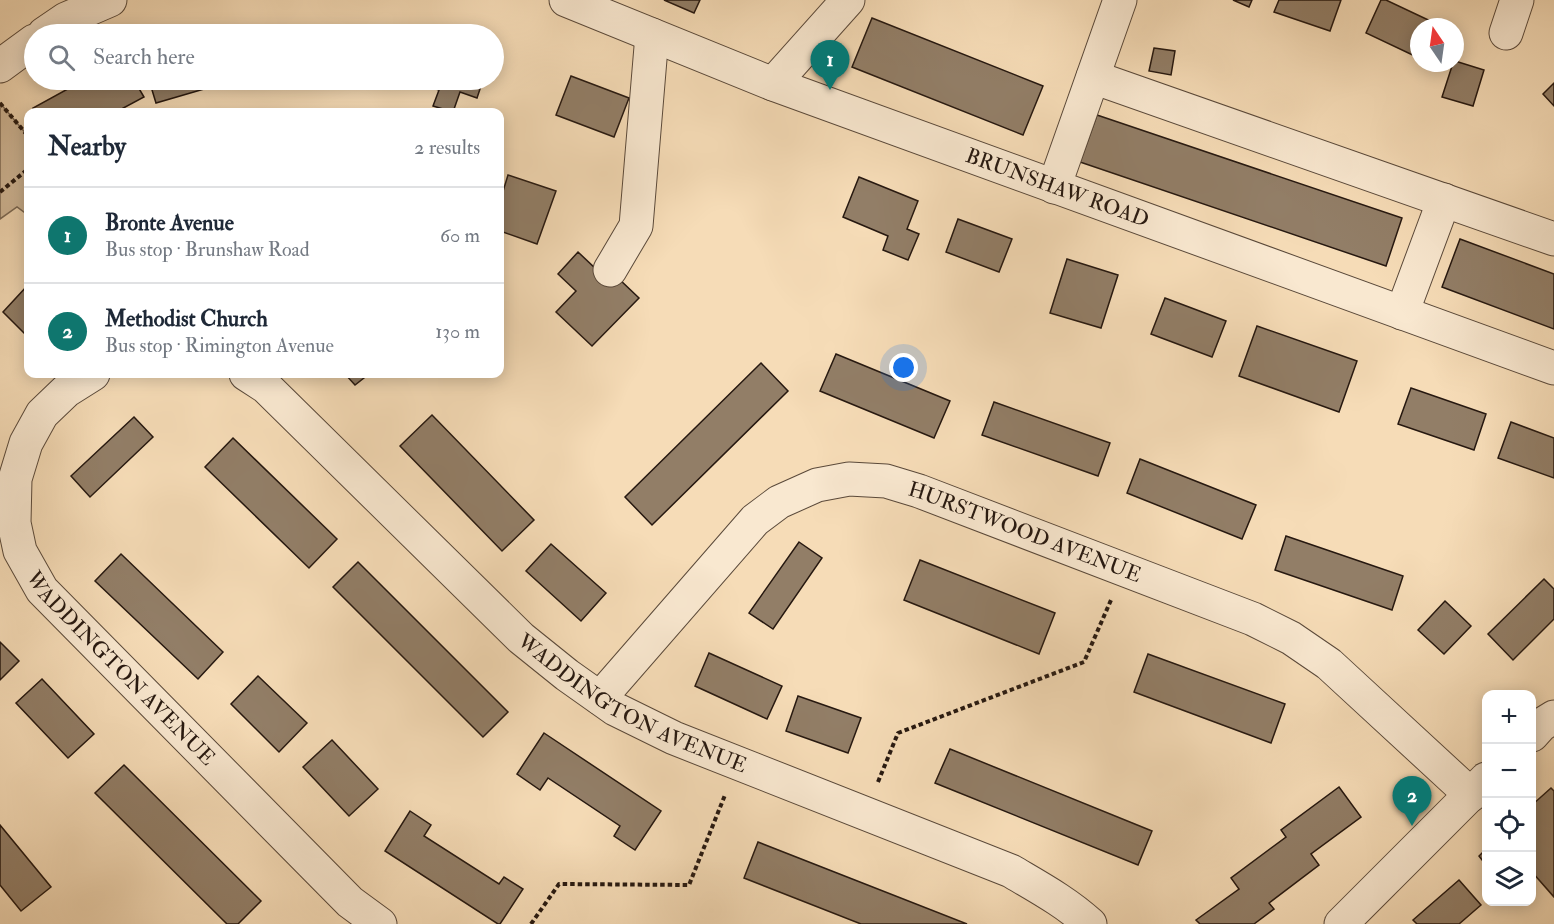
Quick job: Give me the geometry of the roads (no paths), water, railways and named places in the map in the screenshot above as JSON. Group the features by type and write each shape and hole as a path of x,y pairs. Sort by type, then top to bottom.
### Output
{"street":[{"path":"59,24 110,0"},
{"name":"BRUNSHAW ROAD","path":"566,0 773,84 1554,368"},
{"path":"773,84 849,0"},
{"path":"1054,187 1120,0"},
{"path":"1506,33 1517,0"},
{"path":"610,270 636,226 652,35"},
{"path":"0,66 24,48"},
{"path":"1093,77 1554,239"},
{"path":"1402,313 1444,200"},
{"name":"WADDINGTON AVENUE","path":"87,378 66,391 42,414 26,444 15,479 14,523 20,551 42,590 350,902 380,924"},
{"name":"WADDINGTON AVENUE","path":"252,378 266,387 521,638 615,709 674,738 1011,871 1045,891 1090,924"},
{"name":"HURSTWOOD AVENUE","path":"600,698 755,520 779,502 817,485 849,479 886,481 919,491 1253,619 1291,638 1329,664 1479,787"},
{"path":"1352,920 1479,787"}],"place":[{"name":"Bronte Avenue","path":"830,90"},
{"name":"Methodist Church","path":"1412,826"}]}
